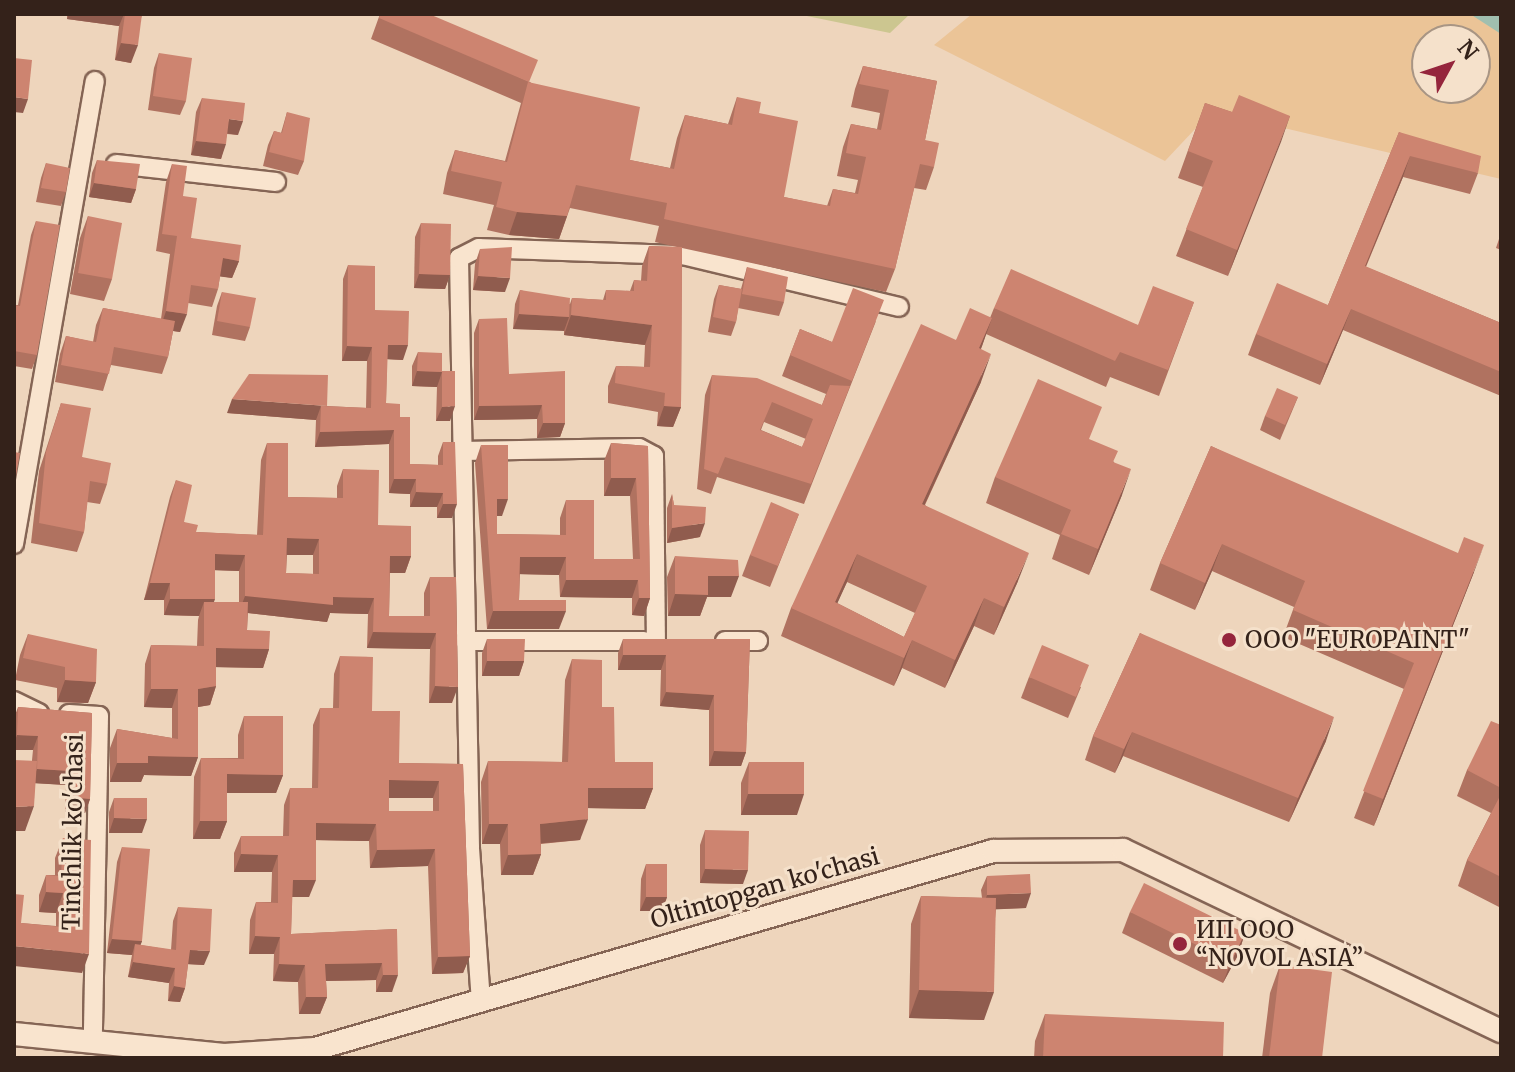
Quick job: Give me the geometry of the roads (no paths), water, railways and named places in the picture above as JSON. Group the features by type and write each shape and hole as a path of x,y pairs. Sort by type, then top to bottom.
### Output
{"street":[{"path":"14,544 95,81"},
{"path":"81,160 276,182"},
{"path":"481,1002 465,641 456,271 467,250 683,255 899,307"},
{"path":"461,451 639,448 654,456 664,641 465,641"},
{"path":"700,641 758,641"},
{"name":"Tinchlik ko'chasi","path":"14,701 29,712 99,716 93,1038"},
{"name":"Oltintopgan ko'chasi","path":"14,1034 93,1038 224,1055 315,1049 993,851 1123,850 1501,1031"}],"place":[{"name":"OOO \"EUROPAINT\"","path":"1229,640"},
{"name":"ИП ООО “NOVOL ASIA”","path":"1180,944"}]}
